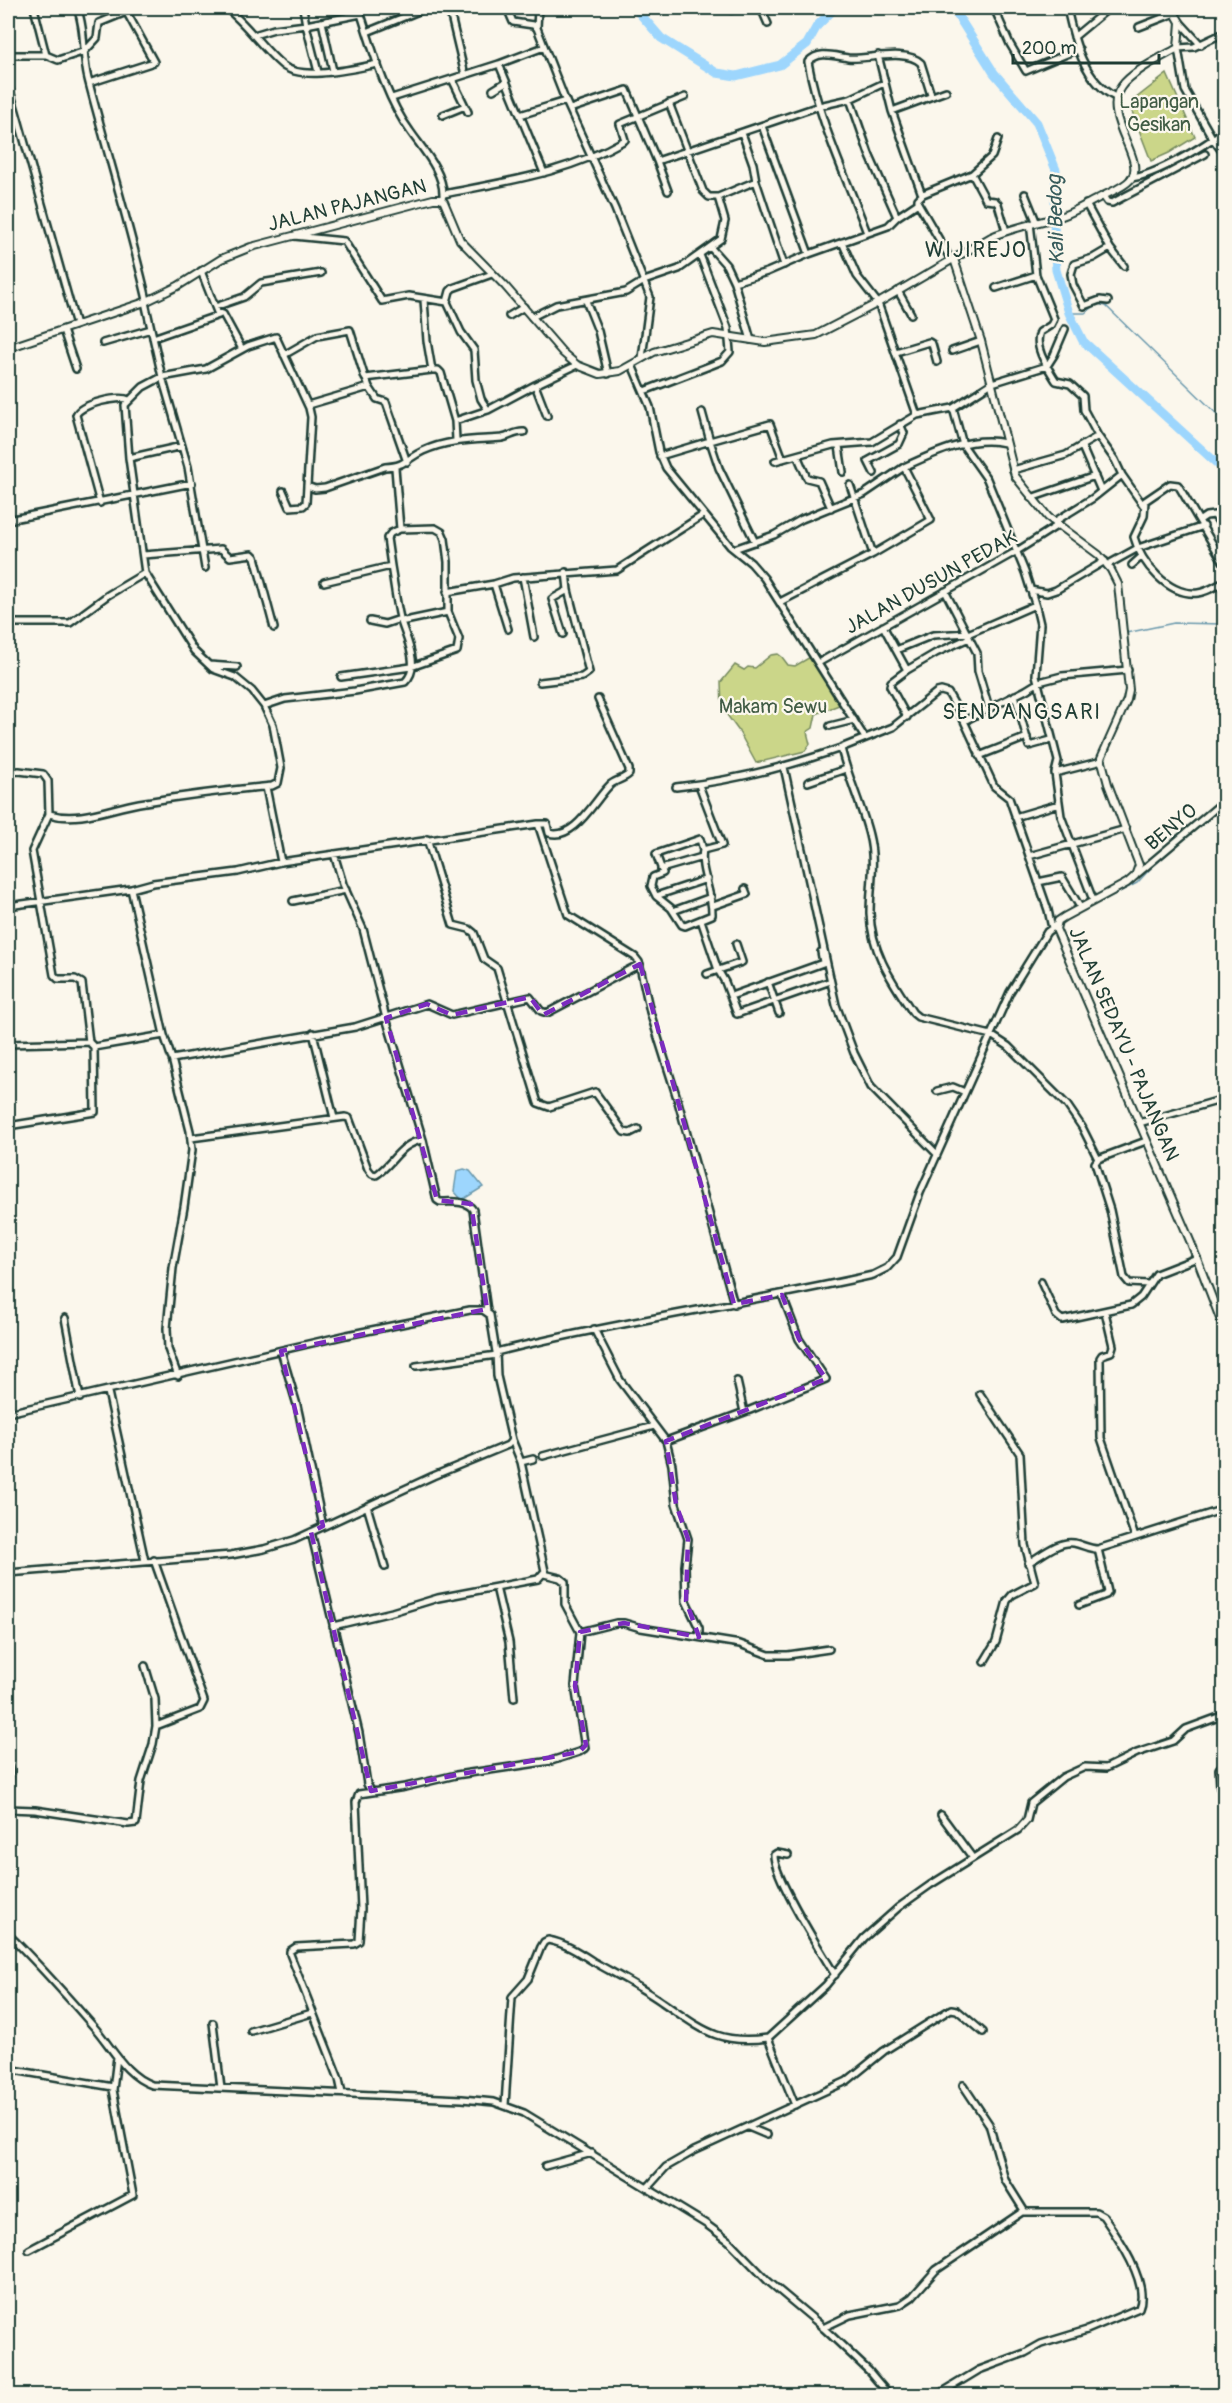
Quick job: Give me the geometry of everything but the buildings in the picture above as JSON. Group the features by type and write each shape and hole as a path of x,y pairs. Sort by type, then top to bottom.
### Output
{"main road":[{"path":"608,374 632,365 642,358 713,334 751,340 780,341 816,335 1006,231 1062,216 1118,189 1131,178 1134,171 1133,160 1116,116 1118,92 1126,82 1178,48 1180,22 1174,10"},
{"name":"JALAN PAJANGAN","path":"8,348 146,301 178,286 221,259 251,247 443,197 458,237 524,307 563,353 577,365 600,374 608,374"},
{"path":"952,259 981,341 1005,443 1018,482 1056,524 1106,563 1118,584 1128,670 1127,700 1102,755 1102,761 1138,861 1136,876"},
{"name":"JALAN SEDAYU - PAJANGAN","path":"1136,876 1120,887 1080,907 1054,926 1197,1258 1224,1329"}],"street":[{"path":"34,8 46,55"},
{"path":"77,8 82,25 89,83 132,233 162,377 192,483 205,568"},
{"path":"8,55 46,55 58,60 84,52 97,38 99,23 136,8"},
{"path":"226,8 284,66 309,73 378,64"},
{"path":"303,8 318,72"},
{"path":"359,8 392,98 408,129 430,159 443,197 544,173 592,158 625,140 619,125 685,97"},
{"path":"367,32 426,8"},
{"path":"449,8 465,75"},
{"path":"507,8 513,22 533,25 537,28"},
{"path":"546,8 538,9 537,28 650,297 642,358"},
{"path":"761,8 768,24"},
{"path":"995,8 1010,44 1026,71 1079,49"},
{"path":"1068,8 1074,38 1095,83 1117,98"},
{"path":"1074,38 1109,8"},
{"path":"1139,27 1174,10"},
{"path":"89,83 154,62 126,11"},
{"path":"254,35 274,29 361,14"},
{"path":"322,22 333,71"},
{"path":"1180,22 1201,45"},
{"path":"1224,33 1201,45 1178,48 1185,90 1224,154"},
{"path":"392,98 499,64 544,47"},
{"path":"867,233 843,176 819,106 808,64 809,60 831,54 849,58 878,55 919,61 931,95"},
{"path":"878,55 892,111 922,194"},
{"path":"499,64 544,173"},
{"path":"443,115 466,109 452,79"},
{"path":"493,90 506,82"},
{"path":"8,83 76,326"},
{"path":"657,161 819,106 850,99 884,83"},
{"path":"570,109 626,90 629,92 668,191"},
{"path":"892,111 946,91"},
{"path":"850,99 897,217"},
{"path":"520,115 566,101"},
{"path":"669,103 704,191 711,198 756,181"},
{"path":"762,126 809,254"},
{"path":"1131,178 1150,172 1213,139 1224,130"},
{"path":"742,133 784,265"},
{"path":"734,282 888,226 918,203 922,194 972,174 992,156 998,139"},
{"path":"1192,150 1197,158"},
{"path":"1103,196 1107,202 1112,203 1205,154"},
{"path":"972,174 986,200 995,201 998,204 1006,231"},
{"path":"1025,194 1035,222 1036,274 1054,319 1051,326 1037,336 1037,341 1047,366 1058,382 1070,384 1083,396 1084,410 1098,436 1143,505 1145,513 1134,537 1141,558 1173,588 1187,592 1203,592 1224,582"},
{"path":"532,317 556,305 626,292 644,281 679,269 721,239 725,220 718,197"},
{"path":"918,203 952,259"},
{"path":"1086,204 1110,248 1124,266"},
{"path":"294,236 344,241 366,273 381,301 409,296 447,302"},
{"path":"842,242 857,276 878,303 917,415"},
{"path":"711,248 726,265 734,282 751,340"},
{"path":"1108,301 1100,300 1084,306 1073,285 1071,274 1074,264 1093,258 1110,248"},
{"path":"645,391 722,360 730,352 728,328 700,255"},
{"path":"201,271 217,313 224,314"},
{"path":"215,307 244,297 261,284 321,273"},
{"path":"488,410 481,399 476,380 474,350 461,332 447,302 453,288 492,274"},
{"path":"996,288 1036,274"},
{"path":"898,291 912,314"},
{"path":"424,300 432,370"},
{"path":"586,301 597,328 608,374"},
{"path":"509,316 524,307"},
{"path":"153,338 224,314"},
{"path":"224,314 242,349"},
{"path":"103,343 151,329"},
{"path":"775,461 833,446 872,442 917,415 953,408 992,383 1047,366 1065,329"},
{"path":"63,330 76,369"},
{"path":"284,355 317,336 350,330 363,377 377,399 386,402 407,462"},
{"path":"49,813 59,817 78,817 138,803 266,787 278,783 281,768 273,725 264,706 235,676 207,665 194,651 146,573 124,411 129,400 142,387 162,377 206,369 242,349 274,337 308,405 311,417 306,503 303,506 288,507 283,491"},
{"path":"952,351 981,341"},
{"path":"896,352 929,342 932,344 937,362"},
{"path":"455,421 488,410 577,365"},
{"path":"632,365 645,391 660,456 666,468 703,515 758,571 865,738"},
{"path":"366,379 438,369 455,421 456,440"},
{"path":"535,385 547,416"},
{"path":"308,405 369,387"},
{"path":"100,502 76,415 81,408 89,405 123,398 129,400"},
{"path":"953,408 963,445 987,479 1017,551 1035,605 1040,624 1036,675 1058,760 1055,773 1061,816 1093,900"},
{"path":"702,412 719,468 755,542"},
{"path":"660,456 770,424 783,459"},
{"path":"879,485 868,461 899,444 904,433 900,424"},
{"path":"306,486 315,489 325,488 385,467 395,468 423,451 456,440 503,438 524,432"},
{"path":"1013,470 1066,455 1098,436"},
{"path":"734,549 854,498 879,485 904,467 963,445 989,439 1005,443"},
{"path":"129,458 182,446"},
{"path":"839,446 843,472"},
{"path":"1082,447 1101,491"},
{"path":"798,455 807,478 819,481 831,508"},
{"path":"780,602 873,554 931,520 904,467"},
{"path":"395,468 400,529"},
{"name":"JALAN DUSUN PEDAK","path":"818,663 1017,551 1122,475"},
{"path":"1031,498 1095,476"},
{"path":"8,520 192,483"},
{"path":"1143,505 1170,484 1176,484 1204,526 1224,562"},
{"path":"850,485 873,554"},
{"path":"447,592 523,577 617,570 703,515"},
{"path":"1200,520 1214,515 1224,529"},
{"path":"1030,590 1047,593 1056,590 1138,548 1204,526"},
{"path":"264,706 285,699 355,691 405,682 411,674 411,667 411,653 400,619 387,538 391,533 400,529 435,528 442,532 448,561 448,612 459,639 456,653 411,667 341,677"},
{"path":"143,555 221,549 230,557 249,553 254,556 274,628"},
{"path":"1132,565 1141,558"},
{"path":"324,582 390,566"},
{"path":"540,682 582,677 589,672 568,590 566,572"},
{"path":"8,623 70,623 108,595 146,573"},
{"path":"523,577 534,637"},
{"path":"494,584 508,629"},
{"path":"563,634 552,598 568,590"},
{"path":"945,591 979,657 978,671 989,708"},
{"path":"907,717 890,684 907,670 967,636 1035,605"},
{"path":"370,621 385,624 400,619 405,621 448,612"},
{"path":"883,626 907,670"},
{"path":"896,650 925,637 955,632 967,636"},
{"path":"207,665 237,667"},
{"path":"964,721 1039,682 1062,676 1128,670"},
{"path":"416,1365 496,1354 594,1329 783,1295 873,1275 893,1263 937,1154 1010,992 1047,932 1054,926 1008,798 994,786 964,721 951,697 945,691 941,691 907,717 879,734 841,748 784,767 676,788"},
{"path":"1015,695 1029,746 1051,740"},
{"path":"8,906 131,889 153,883 238,872 281,862 538,824 547,824 551,834 568,831 610,784 629,774 629,769 598,699"},
{"path":"830,726 854,720"},
{"path":"979,756 1027,737"},
{"path":"841,748 869,835 873,880 870,911 872,930 877,953 883,966 913,1013 918,1017 991,1035 1008,1046 1068,1105 1098,1159"},
{"path":"1055,773 1102,761"},
{"path":"784,767 836,1005 854,1053 871,1087 937,1154"},
{"path":"808,782 846,769"},
{"path":"8,772 30,771 46,777 49,813 32,847 54,975 58,979 79,980 84,989 89,1041 94,1047 95,1112 8,1126"},
{"path":"699,785 722,845 703,850"},
{"path":"266,787 281,862"},
{"name":"BENYO","path":"1136,876 1224,801"},
{"path":"1015,817 1059,804"},
{"path":"538,824 568,915 635,957 640,964 650,1012 677,1098 734,1304"},
{"path":"1029,856 1126,829"},
{"path":"428,839 453,925 469,929 474,933 484,959 497,968 538,1103 549,1107 595,1092 624,1132 630,1133 638,1129"},
{"path":"699,839 703,850 702,857 711,897 712,915 685,926 673,910 656,896 651,886 653,877 663,873 656,854 699,839"},
{"path":"334,854 363,929 386,1018 423,1140 437,1200 470,1205 473,1210 498,1377 512,1440 520,1462 544,1574"},
{"path":"662,869 702,857"},
{"path":"1038,882 1062,877 1080,907"},
{"path":"656,896 707,879"},
{"path":"131,889 164,1035 191,1138 192,1153 173,1268 167,1328 168,1349 178,1376"},
{"path":"712,906 747,894 745,889"},
{"path":"293,902 346,890"},
{"path":"673,910 711,897"},
{"path":"701,920 718,970 726,982 737,1014 828,982"},
{"path":"707,974 742,962 736,944"},
{"path":"820,952 829,990"},
{"path":"731,996 823,963"},
{"path":"172,1059 355,1027 427,1004 452,1015 530,997 541,1011 551,1012 640,964"},
{"path":"768,982 779,1013"},
{"path":"313,1033 334,1118"},
{"path":"94,1047 164,1035"},
{"path":"8,1044 89,1041"},
{"path":"937,1090 953,1087 965,1092"},
{"path":"1139,1123 1224,1099"},
{"path":"191,1138 334,1118 349,1118 368,1169 376,1175 383,1171 388,1162 404,1148 423,1140"},
{"path":"1146,1141 1098,1159 1095,1163 1110,1210 1123,1275 1129,1283 1148,1284"},
{"path":"1041,1282 1060,1320 1105,1312 1137,1302 1158,1273 1197,1258"},
{"path":"666,1441 826,1379 799,1340 783,1295"},
{"path":"8,1413 470,1310 487,1311"},
{"path":"1105,1312 1113,1346 1111,1352 1100,1358 1100,1430 1135,1537"},
{"path":"65,1318 80,1398"},
{"path":"594,1329 620,1380 666,1441 672,1465 676,1504 688,1539 685,1566 686,1601 699,1628 699,1637"},
{"path":"281,1351 297,1406 323,1526"},
{"path":"737,1382 744,1412"},
{"path":"108,1392 145,1561"},
{"path":"980,1395 1020,1454 1025,1545 1035,1583 1012,1595 1007,1601 996,1642 984,1662"},
{"path":"543,1456 654,1426"},
{"path":"8,1573 242,1553 294,1540 434,1476 499,1450 512,1440"},
{"path":"520,1462 532,1459"},
{"path":"367,1506 385,1567"},
{"path":"1028,1563 1067,1542 1098,1549 1224,1509"},
{"path":"310,1532 359,1733 367,1784 371,1791"},
{"path":"1079,1605 1106,1595 1108,1592 1098,1549"},
{"path":"154,1560 204,1701 200,1709 156,1726"},
{"path":"333,1626 438,1598 538,1580 544,1574"},
{"path":"342,2093 339,2079 290,1951 296,1947 354,1944 359,1941 361,1909 356,1802 358,1794 405,1787 456,1775 541,1763 583,1750 586,1742 575,1678 580,1632 565,1604 565,1582 560,1578 544,1574"},
{"path":"496,1587 509,1642 514,1698"},
{"path":"580,1632 624,1623 641,1628 740,1644 775,1656 829,1649"},
{"path":"8,1762 10,1772 8,1809 35,1810 135,1824 138,1820 141,1781 153,1744 156,1726 155,1699 145,1666"},
{"path":"505,2105 511,2003 514,1994 528,1979 544,1942 548,1940 574,1949 662,2002 684,2019 720,2037 743,2041 768,2038 826,1985 864,1938 899,1906 972,1857 1018,1830 1027,1820 1031,1803 1063,1776 1085,1767 1106,1768 1137,1753 1173,1741 1186,1729 1208,1723 1224,1715"},
{"path":"1224,1763 1219,1769 1221,1788 1224,1793"},
{"path":"941,1815 972,1857"},
{"path":"788,1855 777,1852 774,1855 776,1866 804,1923 835,1975"},
{"path":"8,1934 96,2029 134,2076 152,2085 462,2098 505,2105 524,2113 648,2187 729,2241 768,2281 869,2371 890,2396"},
{"path":"648,2187 675,2161 847,2081 884,2050 951,2009 957,2010 983,2032"},
{"path":"251,2031 312,2013"},
{"path":"213,2023 221,2088"},
{"path":"768,2038 795,2106"},
{"path":"29,2250 133,2195 113,2087 117,2056"},
{"path":"8,2069 113,2087"},
{"path":"963,2085 989,2124 1005,2180 1025,2212"},
{"path":"748,2127 767,2135"},
{"path":"544,2166 592,2153"},
{"path":"823,2328 856,2314 900,2305 912,2297 936,2270 993,2234 1017,2215 1025,2212 1096,2212 1103,2216 1135,2268 1141,2299 1140,2306 1087,2330 1041,2344 979,2370 936,2396"}],"highlighted area":[{"path":"640,964 734,1304 782,1295 799,1339 826,1379 666,1441 676,1504 688,1539 686,1601 699,1637 624,1623 580,1632 575,1686 586,1745 579,1752 371,1791 311,1532 323,1526 281,1351 487,1309 471,1204 437,1200 386,1018 427,1004 452,1015 530,997 543,1015"}],"green space":[{"name":"Lapangan Gesikan","path":"1167,74 1195,137 1151,161 1131,109 1135,99"},
{"name":"Makam Sewu","path":"778,654 788,665 795,666 812,656 838,697 839,705 816,714 813,728 807,732 810,744 805,751 756,763 738,730 722,708 721,682 735,665 744,670 748,667 755,668 771,655"}],"water":[{"path":"464,1169 470,1171 483,1187 462,1200 454,1191 457,1171"}],"waterway":[{"name":"Kali Bedog","path":"635,8 661,38 717,73 736,76 780,65 807,44 817,26 835,8"},
{"name":"Kali Bedog","path":"951,8 994,73 1037,123 1056,170 1054,238 1056,270 1069,313 1083,341 1224,470"},
{"path":"1069,313 1085,313 1098,304 1106,306 1224,421"},
{"path":"1126,633 1174,623 1224,624"},
{"path":"1089,907 1137,883 1151,868 1224,805"}],"district":[{"name":"WIJIREJO","path":"976,250"},
{"name":"SENDANGSARI","path":"1022,712"}]}
